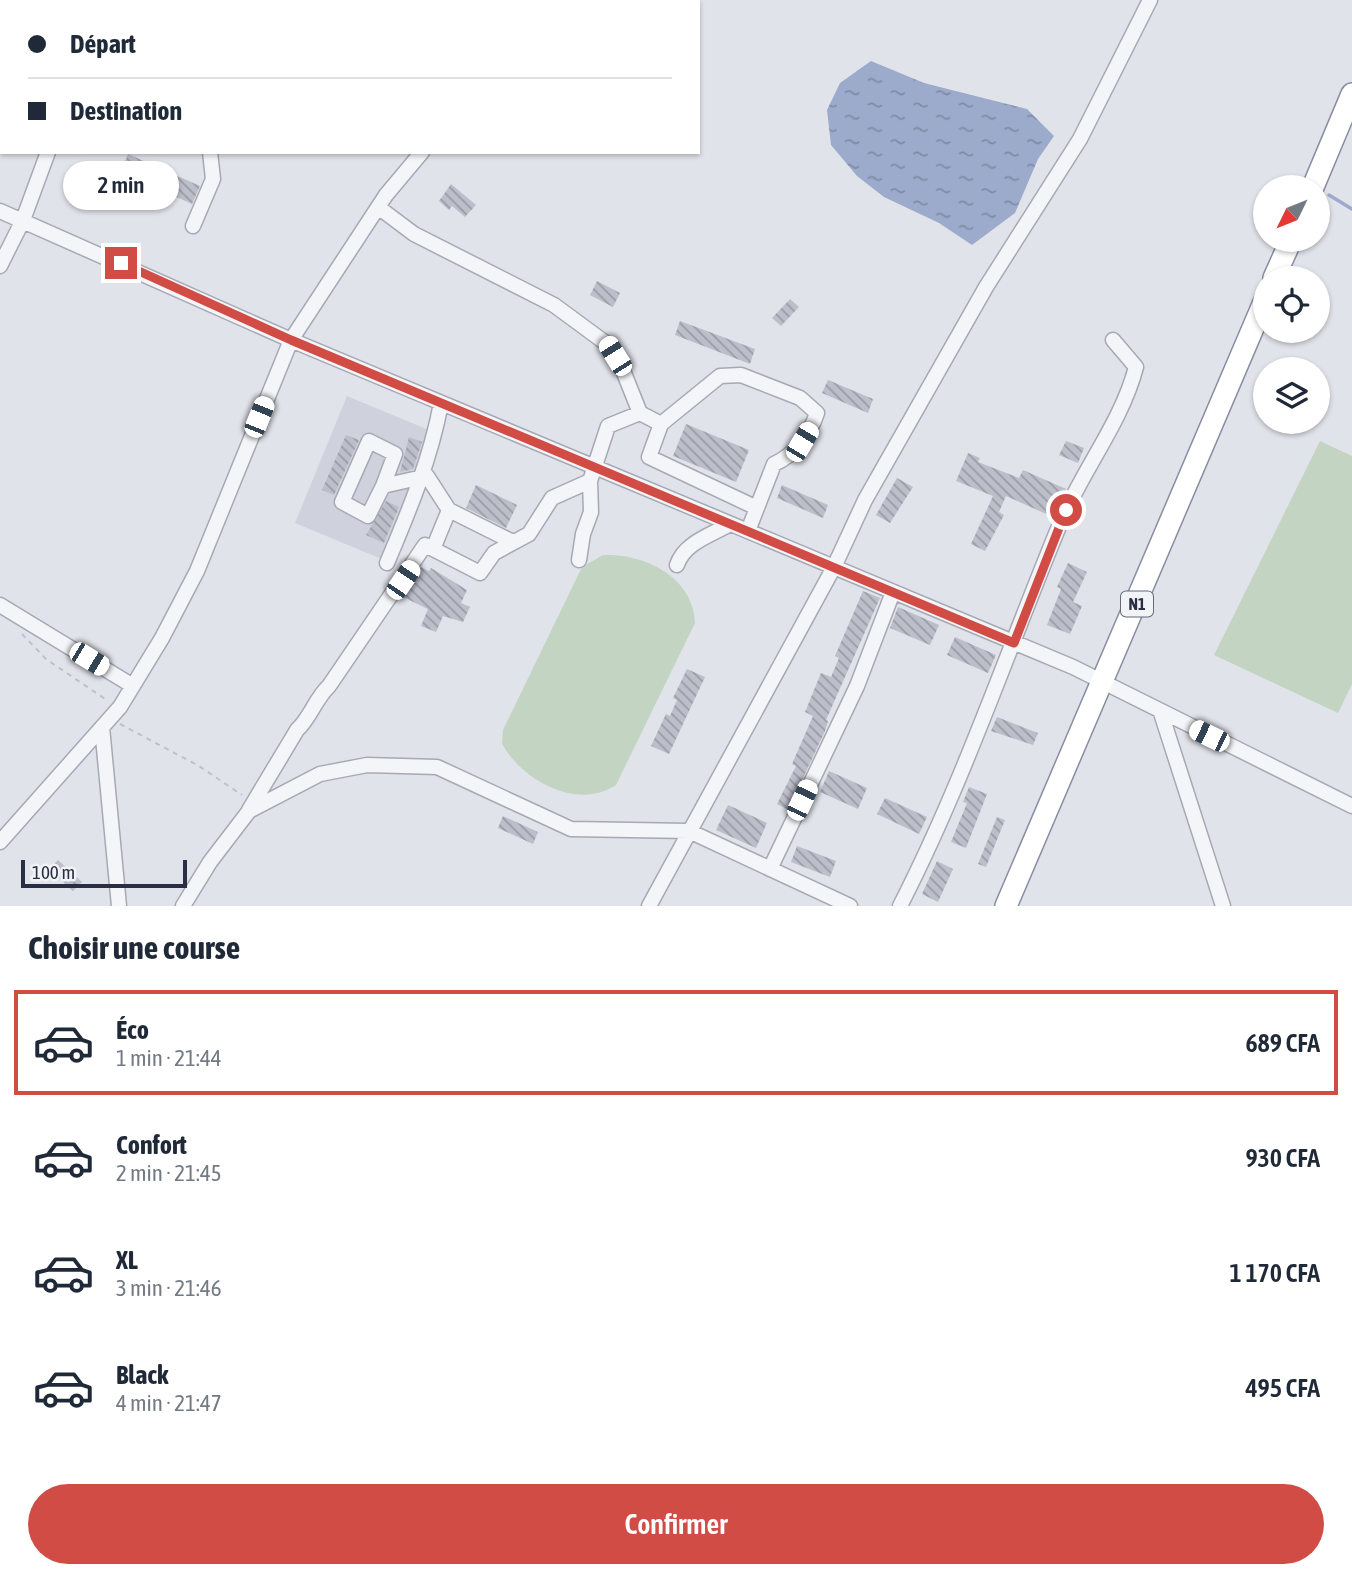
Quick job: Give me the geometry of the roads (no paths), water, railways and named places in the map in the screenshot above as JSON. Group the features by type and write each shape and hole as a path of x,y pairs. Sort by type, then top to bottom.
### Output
{"highway":[{"path":"1318,175 1352,94"},
{"name":"N1","path":"1006,906 1105,681 1253,329"}],"street":[{"path":"649,906 834,567 865,500 986,287 1080,139 1150,0"},
{"path":"0,266 23,220 47,154"},
{"path":"193,226 213,180 210,154"},
{"path":"0,842 111,717 133,686 197,571 291,340 378,207 420,154"},
{"path":"378,207 414,234 554,305 607,344 622,368 640,413 661,424"},
{"path":"0,211 291,340 441,403 593,474 748,531 1105,681 1161,713 1352,806"},
{"path":"900,906 1014,643 1073,496 1111,429 1132,383 1136,367 1113,340"},
{"path":"748,531 757,508 774,464 787,459 814,422 817,413 800,398 741,375 720,376 661,424 649,457 757,508"},
{"path":"387,563 420,478 441,403"},
{"path":"579,560 583,534 591,512 593,474 608,426 640,413"},
{"path":"369,442 395,454 383,486 368,516 342,502 369,442"},
{"path":"183,906 210,862 249,811 297,730 306,721 316,698 329,686 356,641 390,599 425,545 480,573 494,553 529,534 552,498 593,474"},
{"path":"383,486 427,476 449,510 513,542"},
{"path":"433,549 449,510"},
{"path":"677,565 681,553 690,546 730,524"},
{"path":"770,869 857,685 893,592"},
{"path":"0,605 133,686"},
{"path":"1161,713 1223,906"},
{"path":"111,717 105,775 117,868 118,906"},
{"path":"249,811 320,774 367,765 437,767 571,829 689,831 850,906"}],"water":[{"path":"871,61 924,83 1027,109 1054,136 1038,159 1015,213 972,245 939,223 884,197 857,176 831,145 827,110 840,83"}],"waterway":[{"path":"1330,196 1352,209"}]}
